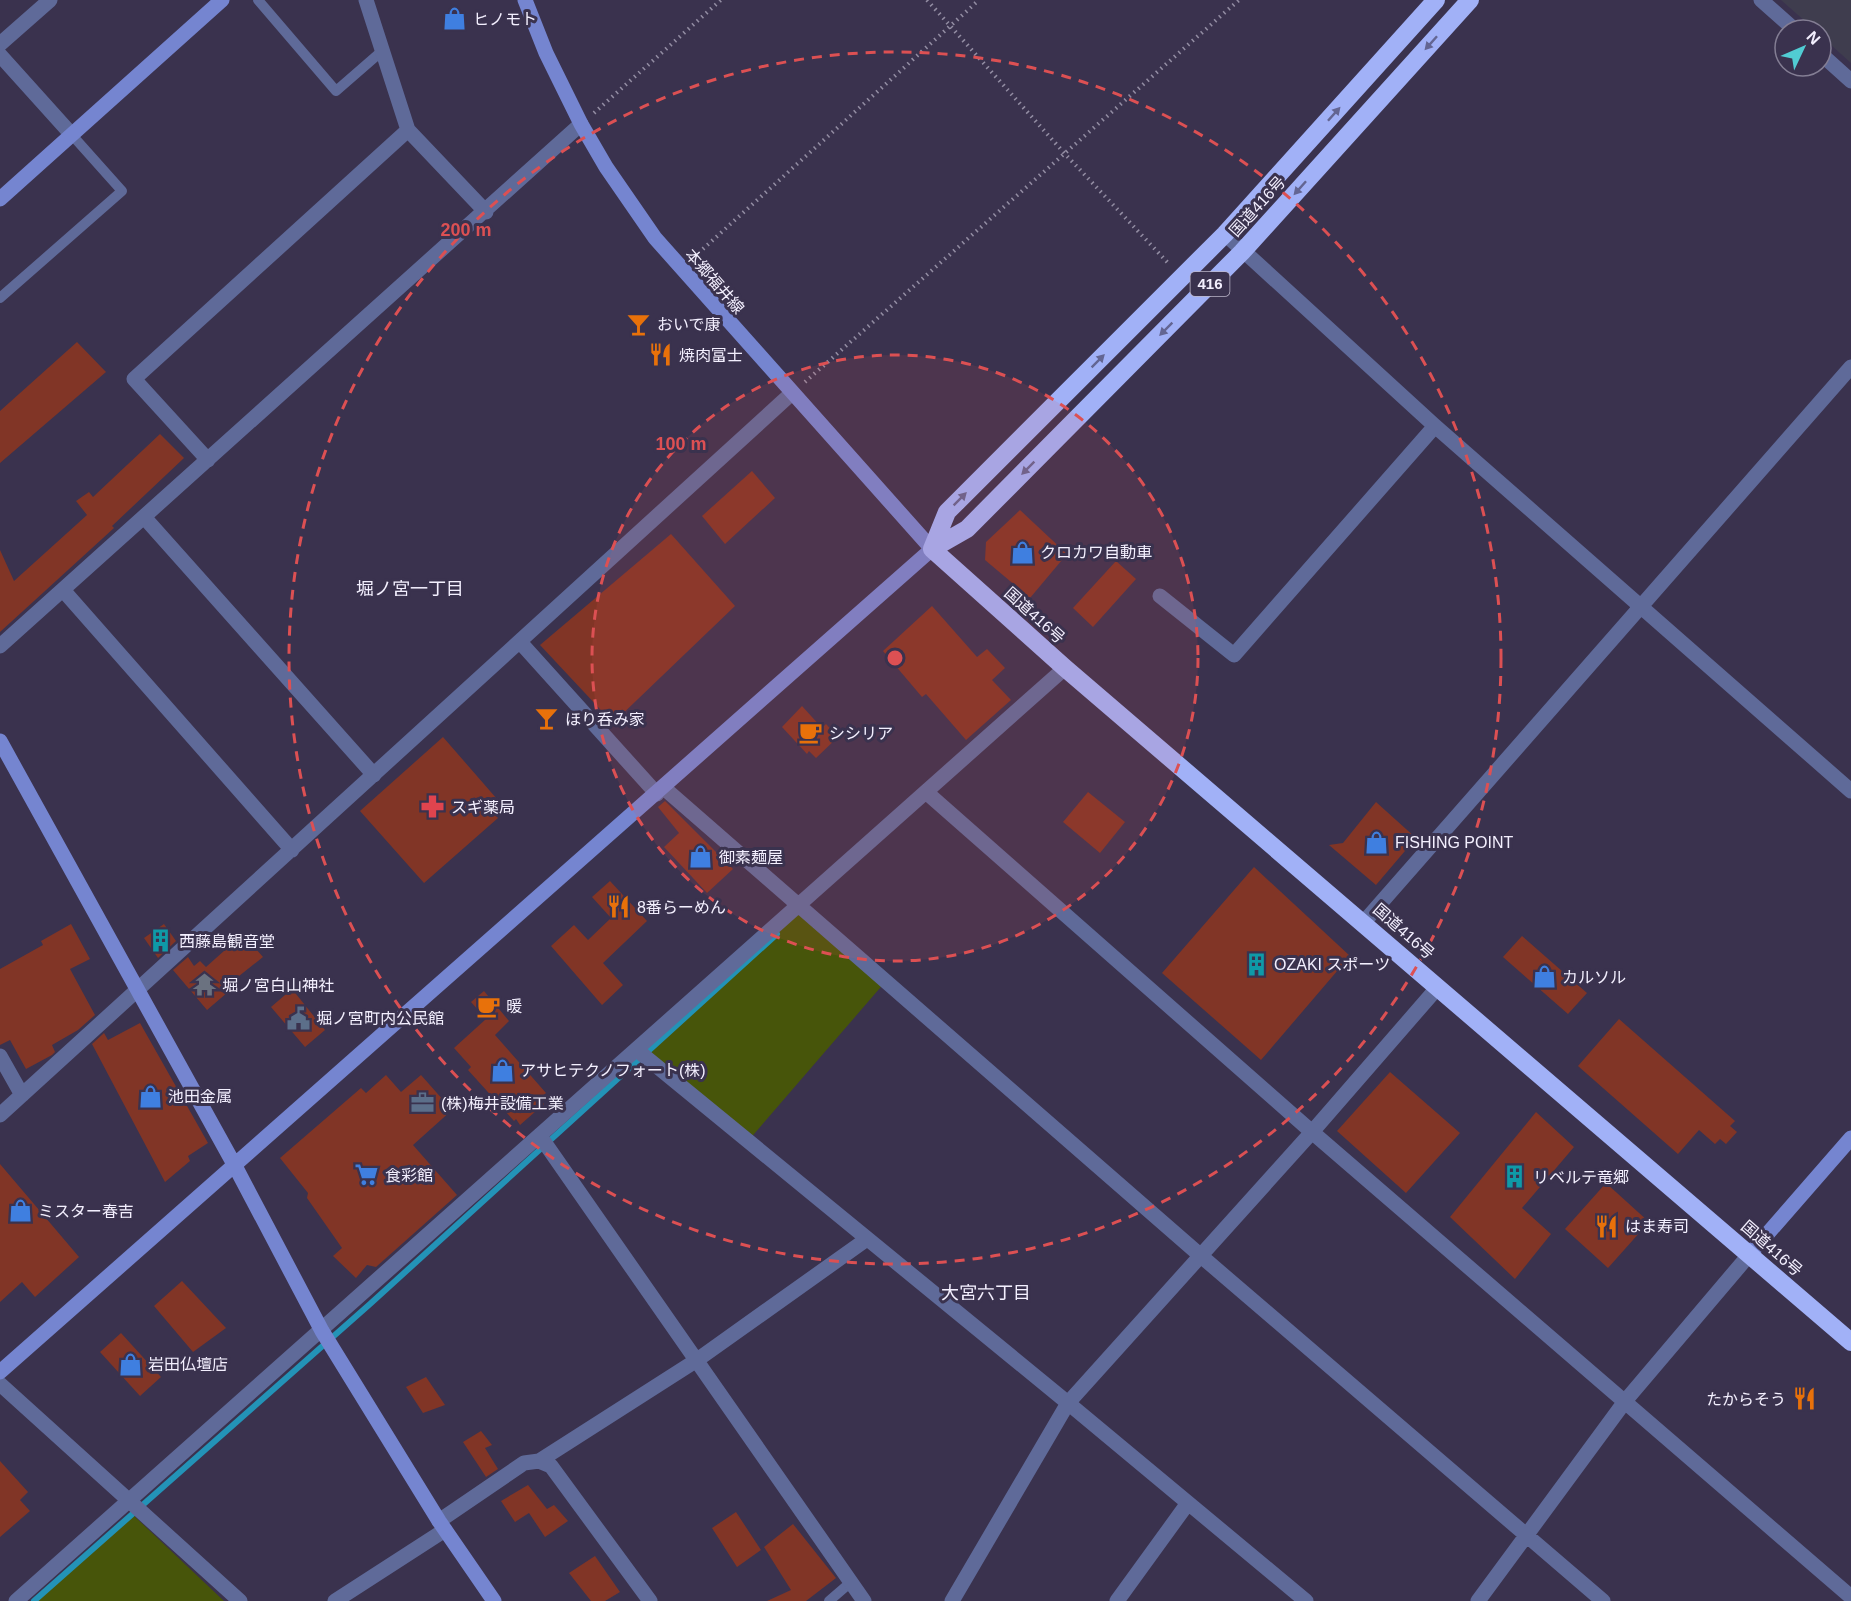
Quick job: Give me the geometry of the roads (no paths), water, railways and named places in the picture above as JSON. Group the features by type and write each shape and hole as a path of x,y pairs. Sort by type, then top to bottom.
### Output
{"highway":[{"name":"国道416号","path":"932,549 947,512 1225,234 1436,0"},
{"name":"国道416号","path":"932,549 967,529 1242,252 1470,0"},
{"name":"国道416号","path":"932,549 1065,668 1364,922 1851,1342"}],"street":[{"path":"0,44 50,0"},
{"path":"0,199 222,0"},
{"path":"366,0 408,130 486,212"},
{"name":"本郷福井線","path":"525,0 550,62 581,124 628,200 681,269 932,549"},
{"path":"1761,0 1781,18"},
{"path":"0,55 72,135"},
{"path":"1833,65 1851,81"},
{"path":"0,646 486,212 581,124"},
{"path":"208,460 134,379 408,130"},
{"path":"1225,234 1242,252 1435,426 1851,791"},
{"path":"1364,922 1851,367"},
{"path":"0,1115 792,393"},
{"path":"1160,596 1234,655 1435,426"},
{"path":"144,518 374,776"},
{"path":"0,1372 661,791 932,549"},
{"path":"63,590 292,850"},
{"path":"520,642 661,791 799,905 1201,1256 1603,1601"},
{"path":"16,1601 1065,668"},
{"path":"1,745 139,990 322,1331 442,1525 494,1601"},
{"path":"926,792 1312,1132 1626,1400 1851,1597"},
{"path":"952,1601 1068,1403 1312,1132 1438,987"},
{"path":"637,1050 1068,1403 1297,1598"},
{"path":"0,1056 22,1095"},
{"path":"540,1136 864,1601"},
{"path":"1478,1601 1626,1400 1851,1138"},
{"path":"336,1601 524,1463 538,1461 697,1360 867,1239"},
{"path":"0,1384 129,1500 233,1599"},
{"path":"538,1461 551,1466 650,1601"},
{"path":"1117,1601 1188,1503"}],"lane":[{"path":"258,0 336,91 382,51"},
{"path":"0,298 122,191 72,135"},
{"path":"828,1601 851,1582"}],"waterway":[{"path":"34,1601 370,1304 777,934"}],"place":[{"name":"ヒノモト","path":"455,19"},
{"name":"おいで康","path":"639,324"},
{"name":"焼肉富士","path":"661,355"},
{"name":"クロカワ自動車","path":"1022,552"},
{"name":"ほり呑み家","path":"547,719"},
{"name":"シシリア","path":"811,733"},
{"name":"スギ薬局","path":"433,807"},
{"name":"FISHING POINT","path":"1377,842"},
{"name":"御素麺屋","path":"701,857"},
{"name":"8番らーめん","path":"619,907"},
{"name":"西藤島観音堂","path":"161,941"},
{"name":"OZAKI スポーツ","path":"1256,964"},
{"name":"カルソル","path":"1544,977"},
{"name":"堀ノ宮白山神社","path":"204,985"},
{"name":"暖","path":"488,1006"},
{"name":"堀ノ宮町内公民館","path":"298,1018"},
{"name":"アサヒテクノフォート(株)","path":"502,1070"},
{"name":"池田金属","path":"150,1096"},
{"name":"(株)梅井設備工業","path":"423,1103"},
{"name":"食彩館","path":"367,1175"},
{"name":"リベルテ竜郷","path":"1515,1177"},
{"name":"ミスター春吉","path":"20,1211"},
{"name":"はま寿司","path":"1607,1226"},
{"name":"岩田仏壇店","path":"130,1364"},
{"name":"たからそう","path":"1804,1399"}],"district":[{"name":"堀ノ宮一丁目","path":"410,589"},
{"name":"大宮六丁目","path":"986,1293"}]}
